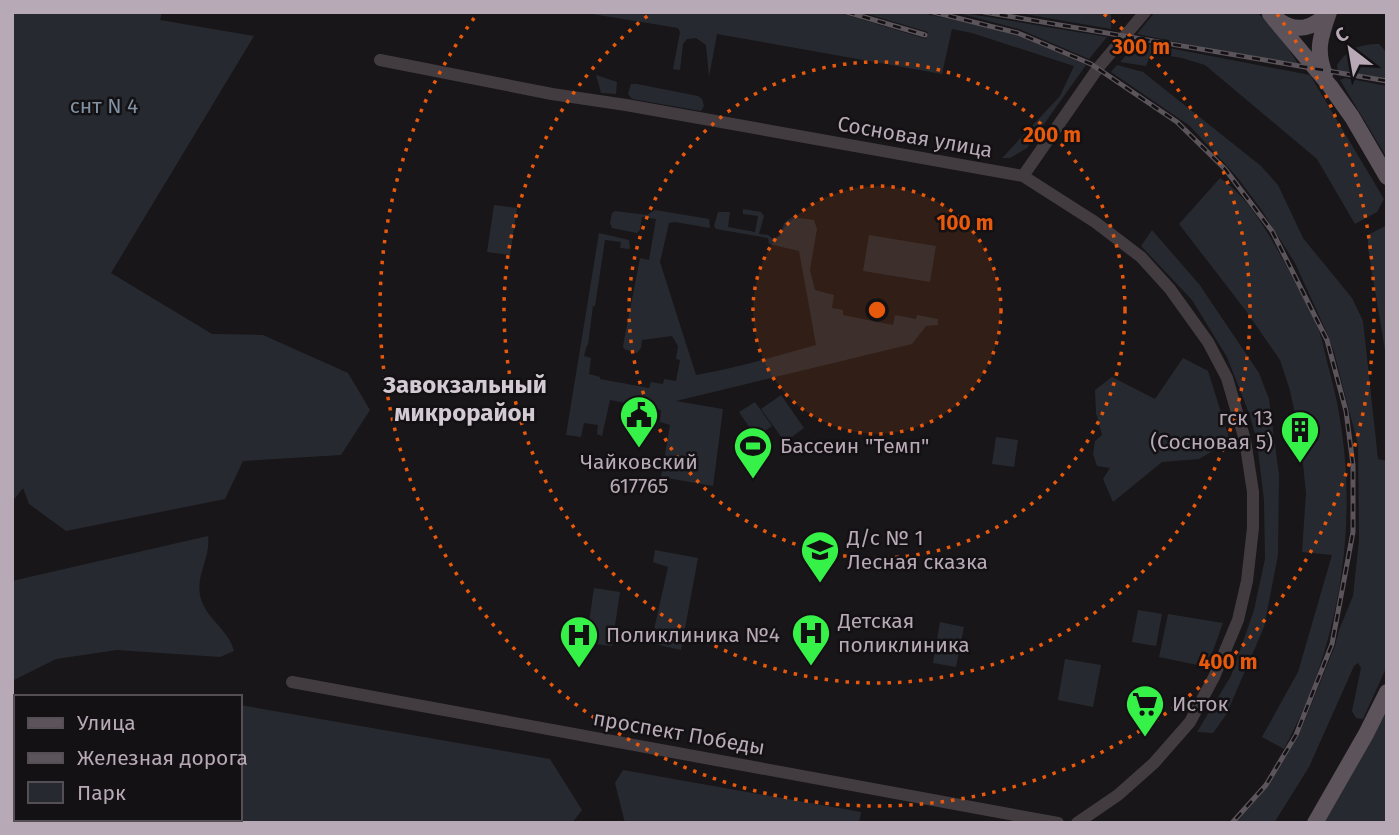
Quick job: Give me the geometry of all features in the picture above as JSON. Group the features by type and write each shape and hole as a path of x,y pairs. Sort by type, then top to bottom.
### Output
{"main road":[{"path":"1269,13 1284,24 1300,29 1316,24 1329,12"},
{"path":"1329,12 1318,52 1330,86"},
{"path":"1269,13 1330,86 1386,173"},
{"path":"1315,823 1387,692"}],"street":[{"path":"1023,176 1098,68 1145,12"},
{"name":"Сосновая улица","path":"380,60 552,94 1023,176 1095,222 1133,251 1178,300 1208,342 1227,378 1245,440 1253,492 1253,528 1247,581 1238,620 1214,677 1190,722 1154,763 1118,795 1077,823"},
{"name":"проспект Победы","path":"292,682 1058,823"}],"green space":[{"name":"снт N 4","path":"12,12 162,12 160,20 254,36 111,273 212,334 263,335 348,373 370,410 341,455 243,461 225,499 66,531 29,504 23,488 12,502"},
{"path":"580,12 837,12 926,39 928,32 861,12 917,12 1017,35 1086,65 1027,148 1010,158 1002,158 1060,96 1074,66 952,29 942,74 717,34 709,77 706,45 696,38 687,39 683,44 680,70 673,69 680,32 678,28"},
{"path":"954,12 1107,37 1089,59 1019,29"},
{"path":"1013,12 1111,12 1111,29"},
{"path":"1155,12 1257,12 1283,40 1300,67 1137,34"},
{"path":"1138,42 1310,75 1384,199 1377,212 1355,224 1317,159 1205,65 1151,53 1146,66 1120,62"},
{"path":"1379,44 1387,53 1387,80 1338,72 1337,65 1350,51 1360,46"},
{"path":"1117,65 1143,72 1261,166 1278,185 1303,238 1352,298 1363,321 1378,459 1387,461 1387,666 1363,719 1356,718 1352,711 1361,668 1358,663 1354,666 1309,767 1274,823 1236,823 1267,787 1299,735 1353,596 1359,540 1358,445 1327,333 1295,263 1261,209 1237,177 1190,126 1111,72"},
{"path":"596,75 617,82 616,94 601,93"},
{"path":"1345,78 1387,86 1387,158 1340,80"},
{"path":"631,84 698,96 704,106 701,111 632,99 628,94"},
{"path":"1220,178 1241,197 1259,220 1315,321 1323,343 1340,417 1346,515 1343,564 1335,612 1305,705 1284,749 1262,737 1298,672 1332,555 1302,552 1306,493 1300,435 1280,360 1179,224"},
{"path":"494,205 517,208 510,255 487,252"},
{"path":"743,209 761,212 764,216 759,234 773,239 780,236 784,223 792,217 814,220 817,229 810,270 815,290 834,295 832,308 843,310 843,315 893,325 895,315 916,319 917,315 938,319 938,325 926,326 912,344 676,401 723,409 713,486 661,477 670,425 660,422 661,410 610,400 602,436 597,434 598,425 584,423 581,437 566,435 599,233 629,240 630,249 620,248 621,242 605,240 584,356 591,358 589,374 600,379 649,388 651,382 663,384 664,379 676,381 680,360 676,359 678,346 672,336 642,340 637,353 624,349 640,258 649,260 656,219 642,217 637,233 612,228 610,223 615,211 647,215 655,210 709,219 710,228 669,223 660,262 696,375 816,345 799,251 769,244 768,238 716,229 714,226 718,212 730,212 728,227 755,232 758,216 743,214"},
{"path":"1387,225 1387,362 1368,235"},
{"path":"1152,230 1199,284 1259,373 1269,399 1279,475 1278,555 1264,627 1226,715 1213,733 1197,732 1231,676 1254,610 1265,559 1264,501 1257,441 1227,357 1192,300 1141,246"},
{"path":"869,235 936,246 930,282 863,271"},
{"path":"1183,358 1208,371 1230,441 1199,459 1162,462 1113,502 1103,479 1110,468 1097,466 1093,454 1095,441 1102,435 1096,413 1095,390 1112,377 1155,399"},
{"path":"781,395 804,428 785,442 761,409"},
{"path":"755,402 772,426 756,437 739,412"},
{"path":"996,437 1018,440 1014,467 992,464"},
{"path":"208,536 200,595 206,610 227,636 234,651 220,657 117,650 56,659 12,681 12,581"},
{"path":"655,550 698,558 681,650 651,643 668,567 653,562"},
{"path":"594,588 620,592 612,646 586,643"},
{"path":"1138,610 1162,614 1156,646 1132,642"},
{"path":"1168,614 1223,623 1207,667 1159,657"},
{"path":"940,622 964,627 956,667 933,663"},
{"path":"1065,659 1101,665 1093,707 1058,700"},
{"path":"1387,696 1387,823 1319,823"},
{"path":"242,705 550,759 582,810 572,823 12,823 14,787 14,821 242,821"},
{"path":"623,770 861,812 859,823 625,823 615,783"}],"railway":[{"path":"847,12 925,35"},
{"path":"933,12 1018,33 1091,64 1177,122 1225,169 1272,231 1327,340 1346,411 1353,465 1353,532 1332,644 1296,735 1266,785 1232,823"},
{"path":"984,12 1387,81"}],"place":[{"name":"Чайковский 617765","path":"639,449"},
{"name":"гск 13 (Сосновая 5)","path":"1300,464"},
{"name":"Бассеин \"Темп\"","path":"753,480"},
{"name":"Д/с № 1 Лесная сказка","path":"820,584"},
{"name":"Детская поликлиника","path":"811,667"},
{"name":"Поликлиника №4","path":"579,669"},
{"name":"Исток","path":"1145,738"}],"district":[{"name":"Завокзальный микрорайон","path":"465,399"}]}
